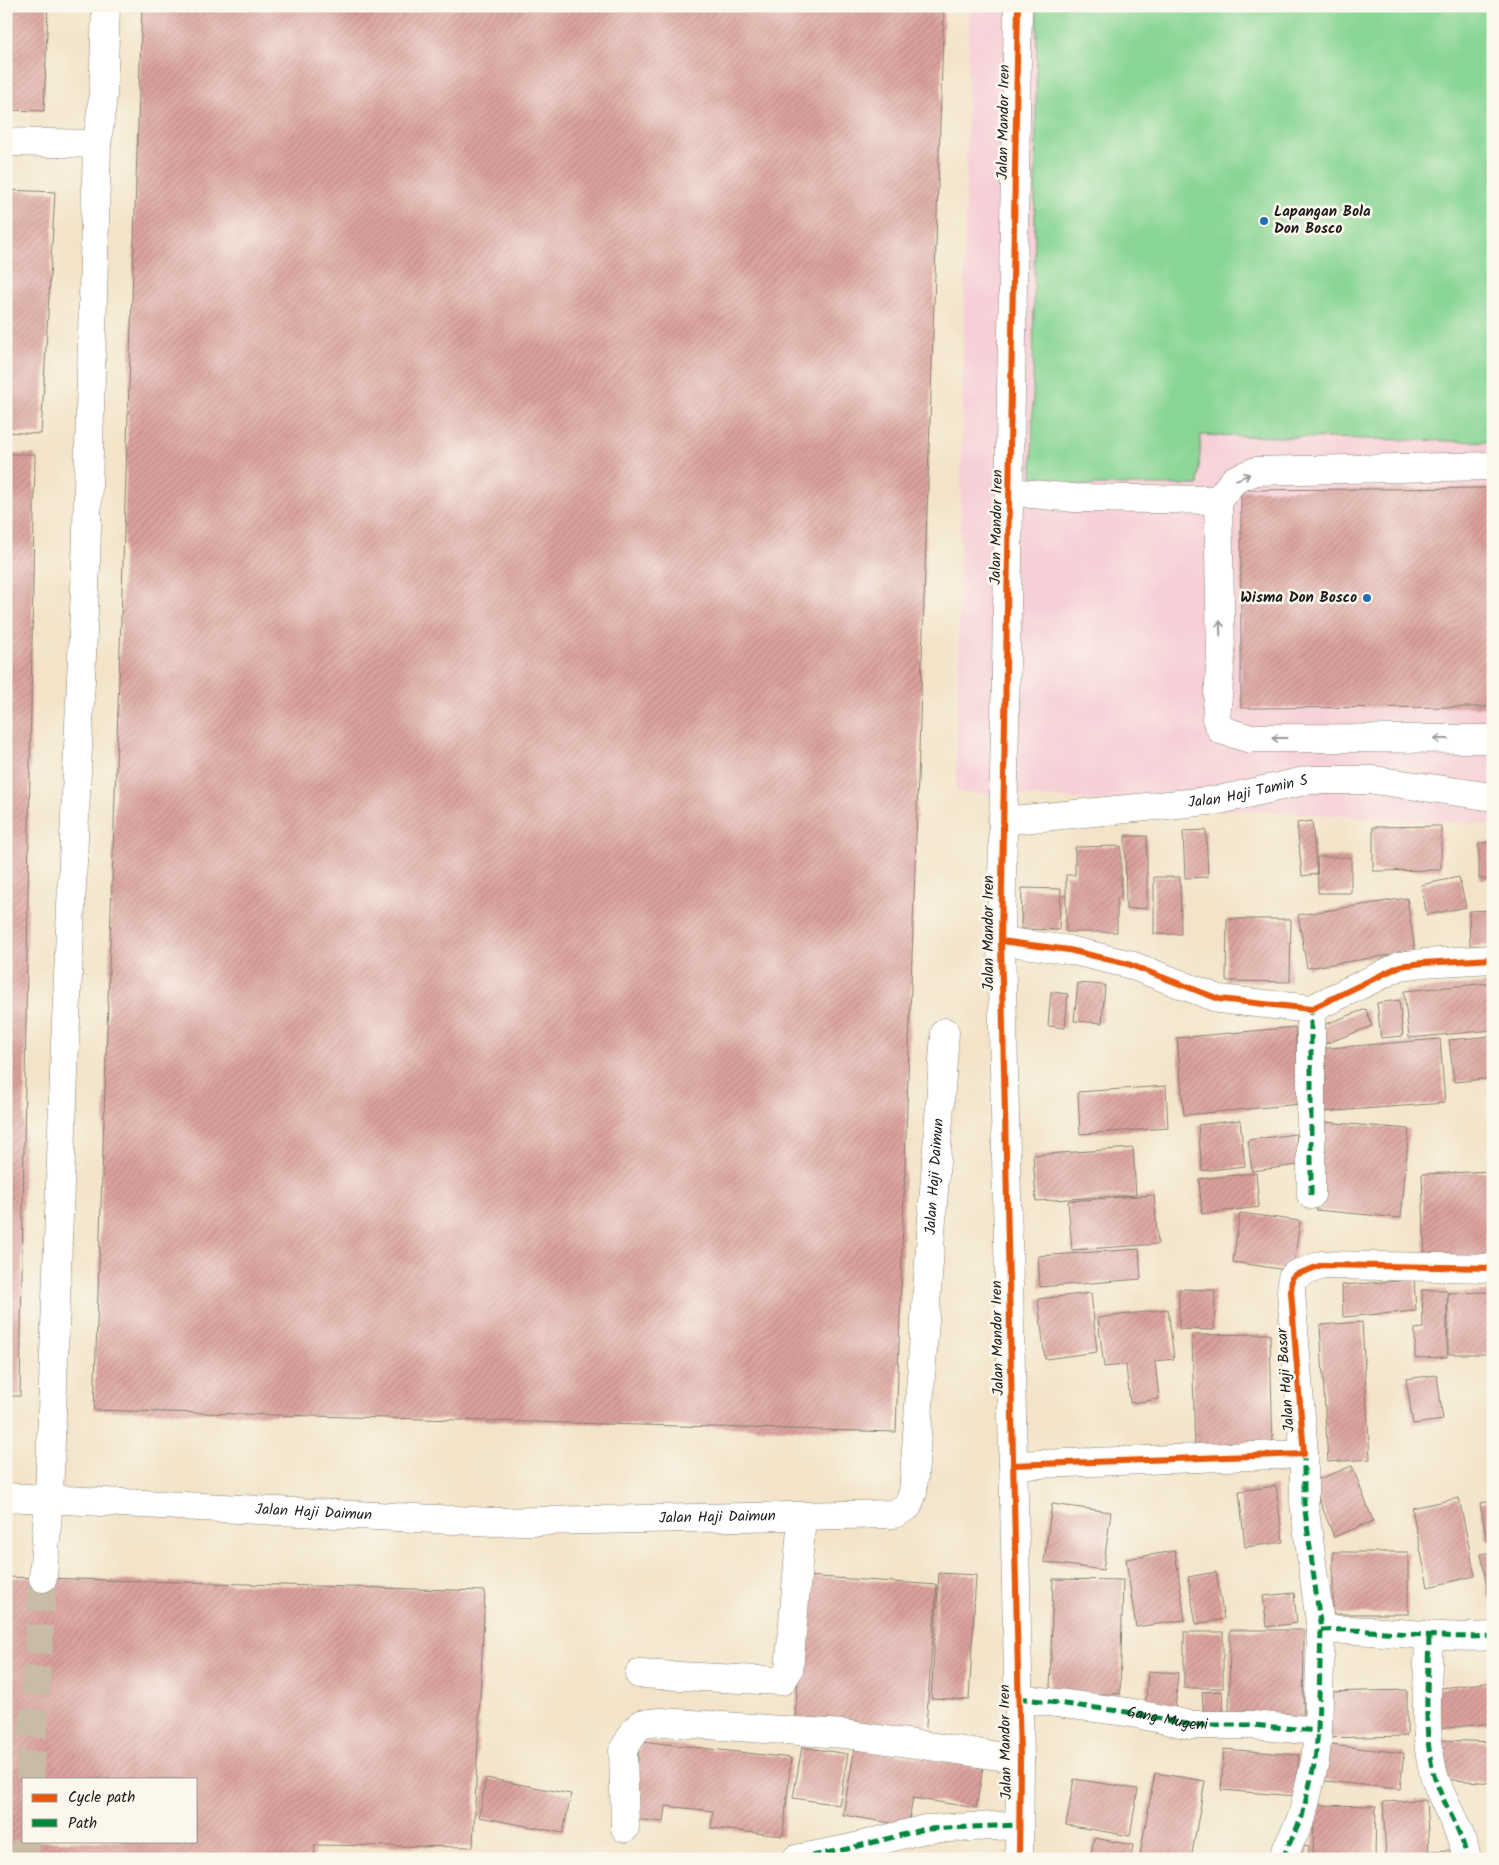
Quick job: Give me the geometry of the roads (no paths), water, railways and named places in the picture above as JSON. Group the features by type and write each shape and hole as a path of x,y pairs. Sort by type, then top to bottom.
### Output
{"street":[{"path":"43,1578 50,1498 65,1044 86,565 97,144 103,96 106,6"},
{"name":"Jalan Mandor Iren","path":"1018,6 1001,941 1020,1759 1018,1859"},
{"path":"6,142 97,144"},
{"path":"1493,466 1256,471 1234,480 1218,500 1221,657 1216,718 1221,730 1248,738 1493,739"},
{"path":"1010,492 1074,498 1218,500"},
{"name":"Jalan Haji Tamin S","path":"1002,821 1219,800 1309,780 1374,780 1493,797"},
{"path":"1001,941 1069,950 1128,964 1219,999 1311,1009 1400,966 1423,962 1493,959"},
{"path":"1310,1195 1311,1009"},
{"name":"Jalan Haji Daimun","path":"6,1497 494,1522 894,1514 908,1506 913,1492 946,1032"},
{"name":"Jalan Haji Basar","path":"1304,1454 1291,1292 1292,1278 1322,1265 1493,1268"},
{"path":"1013,1465 1304,1454 1306,1519 1321,1630 1318,1731 1315,1761 1302,1817 1282,1859"},
{"path":"638,1674 782,1681 789,1670 802,1517"},
{"path":"1321,1630 1347,1629 1429,1637 1493,1636"},
{"path":"1429,1637 1428,1718 1431,1760 1436,1781 1461,1833 1467,1859"},
{"name":"Gang Mugeni","path":"1018,1698 1127,1712 1191,1725 1252,1725 1318,1731"},
{"path":"624,1828 623,1750 634,1732 642,1724 661,1722 844,1734 1020,1759"},
{"path":"796,1859 847,1849 925,1829 1019,1825"}],"tunnel":[{"path":"30,1778 43,1578"},
{"path":"25,1859 26,1842"}],"place":[{"name":"Lapangan Bola Don Bosco","path":"1264,221"},
{"name":"Wisma Don Bosco","path":"1367,598"}]}
